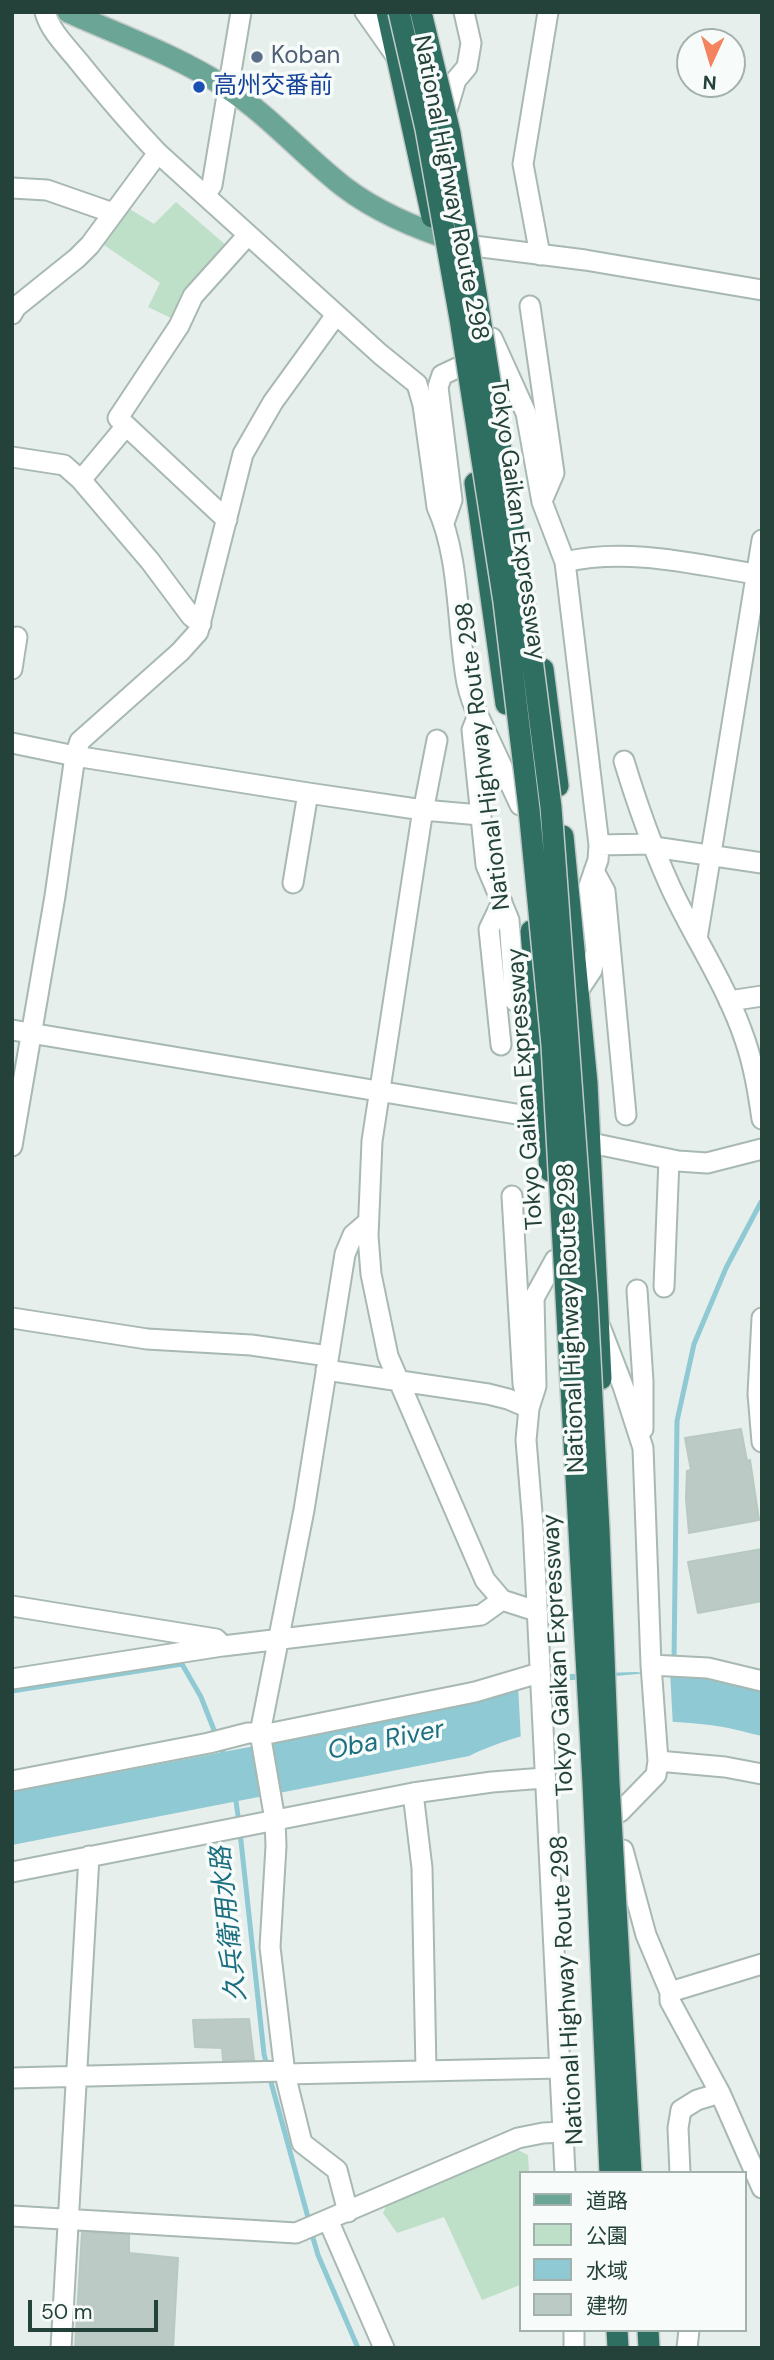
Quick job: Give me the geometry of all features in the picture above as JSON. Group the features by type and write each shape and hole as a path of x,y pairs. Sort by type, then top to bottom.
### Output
{"highway":[{"name":"National Highway Route 298","path":"387,12 436,235 459,367 520,805 555,1260 604,2171"},
{"name":"Tokyo Gaikan Expressway","path":"399,12 426,129 460,319 504,602 530,823 552,1058 593,1783 610,2171"},
{"name":"Tokyo Gaikan Expressway","path":"421,12 450,133 524,597 551,807 587,1302 600,1530 609,1783 631,2171"},
{"name":"National Highway Route 298","path":"426,12 492,338 553,737 578,991 591,1143 638,2171"}],"main road":[{"path":"68,12 174,58 227,88 254,108 347,190 436,235 474,246"}],"street":[{"path":"45,12 47,21 60,38 158,153 247,236 417,384 423,405 437,507 444,523 454,578 468,694 520,805"},
{"path":"205,195 212,185 241,12"},
{"path":"365,12 398,59"},
{"path":"447,110 456,80 467,67 471,43 464,12"},
{"path":"540,255 523,164 548,12"},
{"path":"12,314 16,307 90,245 158,153"},
{"path":"12,188 47,190 113,213"},
{"path":"227,520 118,418 179,326 193,296 247,236"},
{"path":"474,246 585,260 762,290"},
{"path":"530,306 554,473 542,502"},
{"path":"12,1146 21,1032 55,895 75,756 80,741 180,652 198,632 243,454 273,402 336,315"},
{"path":"492,338 527,413 542,502 565,562 599,845 589,886 596,951 592,970 578,991"},
{"path":"444,523 452,500 438,387 442,375 459,367"},
{"path":"81,480 126,426"},
{"path":"12,457 64,465 81,480 115,518 191,616 201,624"},
{"path":"697,939 759,575 762,540"},
{"path":"565,562 622,554 759,575"},
{"path":"12,669 17,637"},
{"path":"478,715 472,730 486,864 509,920 515,1001 538,1012"},
{"path":"437,740 423,810 372,1140 368,1223 371,1274 388,1356 485,1580 502,1600 536,1611"},
{"path":"12,743 75,756 308,793 423,810 480,815"},
{"path":"624,761 653,846 729,1000 745,1039 754,1070 762,1119"},
{"path":"293,883 308,793"},
{"path":"599,845 653,846 762,863"},
{"path":"594,871 606,891 626,1115"},
{"path":"500,1045 489,929 502,902"},
{"path":"729,1000 762,996"},
{"path":"21,1032 522,1115 545,1127 591,1143 669,1159 707,1163 762,1149"},
{"path":"664,1287 669,1159"},
{"path":"512,1196 523,1384 529,1408"},
{"path":"348,2212 337,2169 302,2143 284,2073 270,1947 275,1820 260,1738 304,1510 345,1254 353,1235 368,1223"},
{"path":"555,1260 534,1298 536,1386 529,1408 526,1440 565,2171"},
{"path":"620,1812 656,1775 658,1761 651,1665 643,1381 637,1290"},
{"path":"12,1318 147,1339 251,1345 398,1380 488,1394 529,1408"},
{"path":"761,1435 758,1394 762,1318"},
{"path":"599,1325 643,1448"},
{"path":"12,1679 280,1638 481,1615 502,1600"},
{"path":"12,1606 216,1639 223,1646"},
{"path":"651,1665 708,1668 762,1681"},
{"path":"12,1781 248,1733 260,1738 272,1733 475,1692 539,1673"},
{"path":"658,1761 725,1767 762,1774"},
{"path":"12,1871 413,1793 492,1782 544,1769"},
{"path":"413,1793 422,1868 426,2071"},
{"path":"623,1850 646,1935 670,1992 670,2001 720,2093 762,2188"},
{"path":"61,2348 89,1856"},
{"path":"670,1992 762,1964"},
{"path":"12,2078 260,2071 284,2073 560,2068"},
{"path":"680,2171 678,2128 681,2110 697,2099 720,2093"},
{"path":"12,2216 296,2233 518,2138 563,2132"},
{"path":"325,2221 384,2348"}],"green space":[{"path":"176,202 227,246 173,319 148,307 160,283 101,243 125,206 154,224"},
{"path":"516,2149 528,2155 529,2171 518,2171 518,2286 482,2300 444,2217 397,2233 383,2213 387,2204"}],"water":[{"name":"Oba River","path":"635,1672 712,1679 762,1688 762,1736 716,1726 679,1722 617,1722 556,1728 497,1744 469,1756 12,1845 12,1792 376,1723 571,1674"}],"pier":[{"path":"670,1671 673,1727 577,1727 521,1741 518,1685"}],"building":[{"path":"741,1429 747,1461 750,1460 759,1520 689,1533 686,1499 687,1471 691,1470 685,1438"},
{"path":"762,1549 762,1601 698,1613 688,1562"},
{"path":"249,2019 254,2060 223,2060 222,2048 195,2047 193,2020"},
{"path":"82,2232 129,2235 129,2253 178,2258 173,2348 75,2348"}],"waterway":[{"path":"674,1661 677,1421 694,1344 726,1268 761,1202"},
{"name":"久兵衛用水路","path":"12,1691 182,1664 201,1697 225,1758"},
{"name":"久兵衛用水路","path":"235,1794 239,1823"},
{"name":"久兵衛用水路","path":"240,1832 267,2066"},
{"name":"久兵衛用水路","path":"269,2075 309,2221"},
{"name":"久兵衛用水路","path":"311,2231 318,2255 358,2348"}],"place":[{"name":"Koban","path":"257,57"},
{"name":"高州交番前","path":"199,87"}]}
